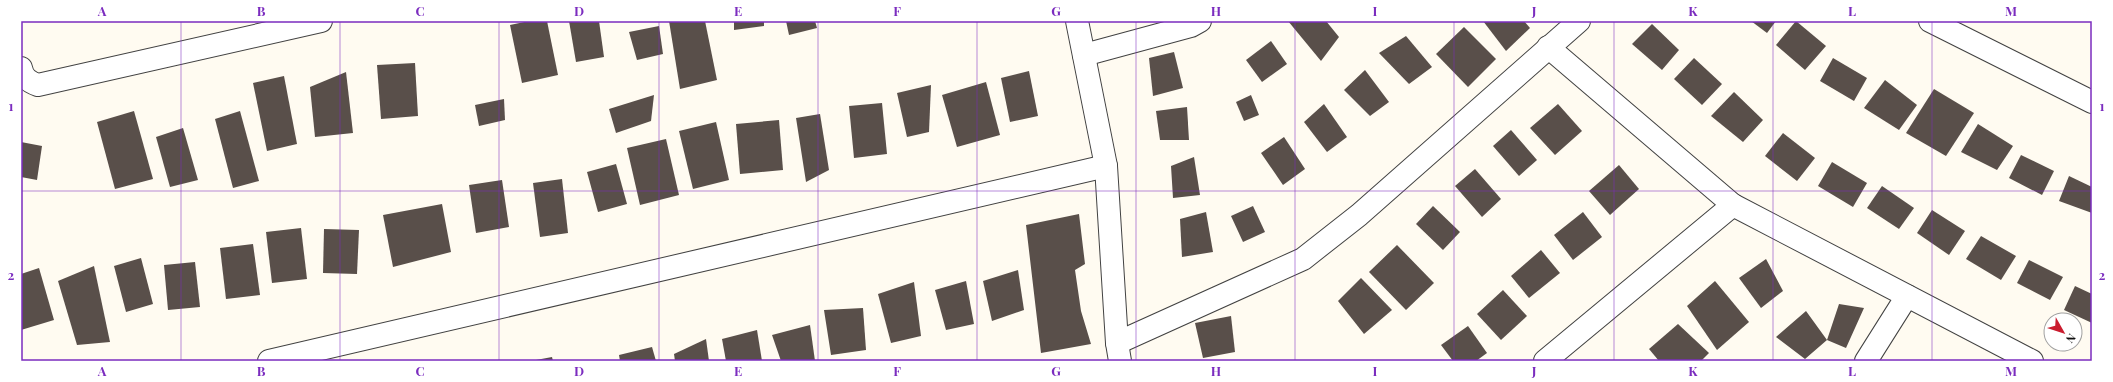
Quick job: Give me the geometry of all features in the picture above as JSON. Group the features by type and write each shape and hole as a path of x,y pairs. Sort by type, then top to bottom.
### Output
{"street":[{"path":"21,68 22,75 29,82 38,85 321,21"},
{"path":"1077,21 1106,166 1119,352 1303,259 1359,215 1579,21"},
{"path":"1084,55 1191,26 1200,21"},
{"path":"1930,21 2092,102"},
{"path":"1548,48 1733,205 2032,361"},
{"path":"269,361 1106,166"},
{"path":"1544,361 1733,205"},
{"path":"1866,361 1907,296"}],"building":[{"path":"529,21 547,21 558,75 522,83 510,25"},
{"path":"569,21 599,21 604,57 576,62"},
{"path":"669,21 705,21 717,80 680,89"},
{"path":"734,21 764,21 764,26 734,30"},
{"path":"786,21 815,21 817,28 789,35"},
{"path":"1288,21 1326,21 1339,37 1321,61"},
{"path":"1483,21 1524,21 1530,28 1506,51"},
{"path":"1751,21 1776,21 1767,33"},
{"path":"1796,21 1826,46 1805,70 1776,45"},
{"path":"1652,24 1679,50 1662,70 1632,44"},
{"path":"659,26 663,54 637,60 629,32"},
{"path":"1464,27 1496,59 1468,87 1436,54"},
{"path":"1406,36 1432,67 1409,84 1379,53"},
{"path":"1271,41 1287,64 1262,82 1246,60"},
{"path":"1174,52 1183,88 1153,96 1149,58"},
{"path":"1694,58 1722,84 1702,105 1674,79"},
{"path":"1833,58 1867,78 1854,101 1820,81"},
{"path":"415,63 418,116 381,119 377,65"},
{"path":"1365,70 1389,102 1370,116 1344,90"},
{"path":"1029,71 1038,116 1010,122 1001,78"},
{"path":"346,72 353,133 315,137 310,87"},
{"path":"284,76 297,144 267,151 253,83"},
{"path":"1885,80 1917,105 1899,130 1864,108"},
{"path":"986,82 1000,135 957,147 942,95"},
{"path":"931,85 929,132 907,137 897,93"},
{"path":"1934,89 1974,113 1946,156 1906,133"},
{"path":"1734,92 1763,120 1743,142 1711,116"},
{"path":"654,95 651,121 616,133 609,109"},
{"path":"1251,95 1259,115 1244,121 1236,102"},
{"path":"504,99 505,120 479,126 475,105"},
{"path":"882,103 887,154 854,158 849,106"},
{"path":"1324,104 1347,137 1327,152 1304,122"},
{"path":"1558,104 1582,131 1555,155 1530,128"},
{"path":"1187,107 1189,140 1160,140 1156,111"},
{"path":"134,111 153,179 115,189 97,122"},
{"path":"240,111 259,181 233,188 215,119"},
{"path":"820,114 829,170 806,182 796,118"},
{"path":"779,120 783,170 740,174 736,124"},
{"path":"716,122 729,180 693,189 679,131"},
{"path":"1978,124 2013,146 1997,170 1961,152"},
{"path":"183,128 198,180 170,187 156,137"},
{"path":"1511,130 1537,160 1519,176 1493,146"},
{"path":"1783,133 1815,158 1797,181 1765,156"},
{"path":"1284,137 1305,169 1283,185 1261,153"},
{"path":"666,139 679,195 640,205 627,148"},
{"path":"21,142 42,146 37,180 21,177"},
{"path":"2021,155 2054,171 2042,195 2009,178"},
{"path":"1194,157 1200,195 1173,198 1171,166"},
{"path":"1832,162 1867,183 1853,207 1818,186"},
{"path":"616,164 627,204 598,212 587,172"},
{"path":"1619,165 1639,189 1610,215 1589,191"},
{"path":"1475,169 1501,199 1482,217 1455,186"},
{"path":"2069,176 2092,187 2092,213 2059,201"},
{"path":"562,179 568,233 540,237 533,183"},
{"path":"502,180 509,227 476,233 469,185"},
{"path":"1882,186 1914,208 1899,229 1867,208"},
{"path":"442,204 451,252 393,267 383,215"},
{"path":"1253,206 1265,232 1243,242 1231,216"},
{"path":"1433,206 1460,232 1443,250 1416,224"},
{"path":"1932,210 1965,231 1949,255 1917,233"},
{"path":"1206,212 1213,252 1182,257 1180,219"},
{"path":"1583,212 1602,237 1573,260 1554,235"},
{"path":"1079,214 1085,264 1075,270 1081,311 1091,344 1041,353 1026,225"},
{"path":"301,228 307,279 272,283 266,232"},
{"path":"324,229 359,230 357,274 323,273"},
{"path":"1981,236 2016,256 2001,280 1966,259"},
{"path":"253,244 260,295 226,299 220,248"},
{"path":"1397,245 1434,283 1406,310 1369,272"},
{"path":"1541,250 1560,273 1529,298 1511,276"},
{"path":"141,258 153,304 126,312 114,266"},
{"path":"1766,259 1783,291 1761,308 1739,278"},
{"path":"2029,260 2063,277 2050,300 2017,283"},
{"path":"195,262 200,307 168,310 164,265"},
{"path":"94,266 110,342 77,345 58,281"},
{"path":"39,268 54,320 21,330 21,274"},
{"path":"1018,270 1024,310 992,321 983,281"},
{"path":"1361,278 1392,310 1364,334 1338,301"},
{"path":"966,281 974,324 946,330 935,290"},
{"path":"1715,281 1749,322 1717,350 1687,306"},
{"path":"914,282 921,336 891,343 878,294"},
{"path":"2075,286 2092,294 2092,323 2083,319 2083,312 2068,312 2064,310"},
{"path":"1503,290 1527,316 1501,340 1477,314"},
{"path":"1839,304 1864,308 1846,348 1827,340"},
{"path":"863,308 866,350 831,355 824,310"},
{"path":"1806,311 1827,340 1805,359 1776,337"},
{"path":"1231,316 1235,352 1203,358 1195,323"},
{"path":"1678,324 1709,353 1701,361 1659,361 1649,349"},
{"path":"810,325 815,361 781,361 772,335"},
{"path":"1468,326 1487,353 1476,361 1453,361 1441,345"},
{"path":"757,330 762,361 726,361 722,339"},
{"path":"706,339 709,361 675,361 674,354"},
{"path":"652,347 656,361 620,361 619,355"},
{"path":"552,357 553,361 536,361 536,360"}]}
